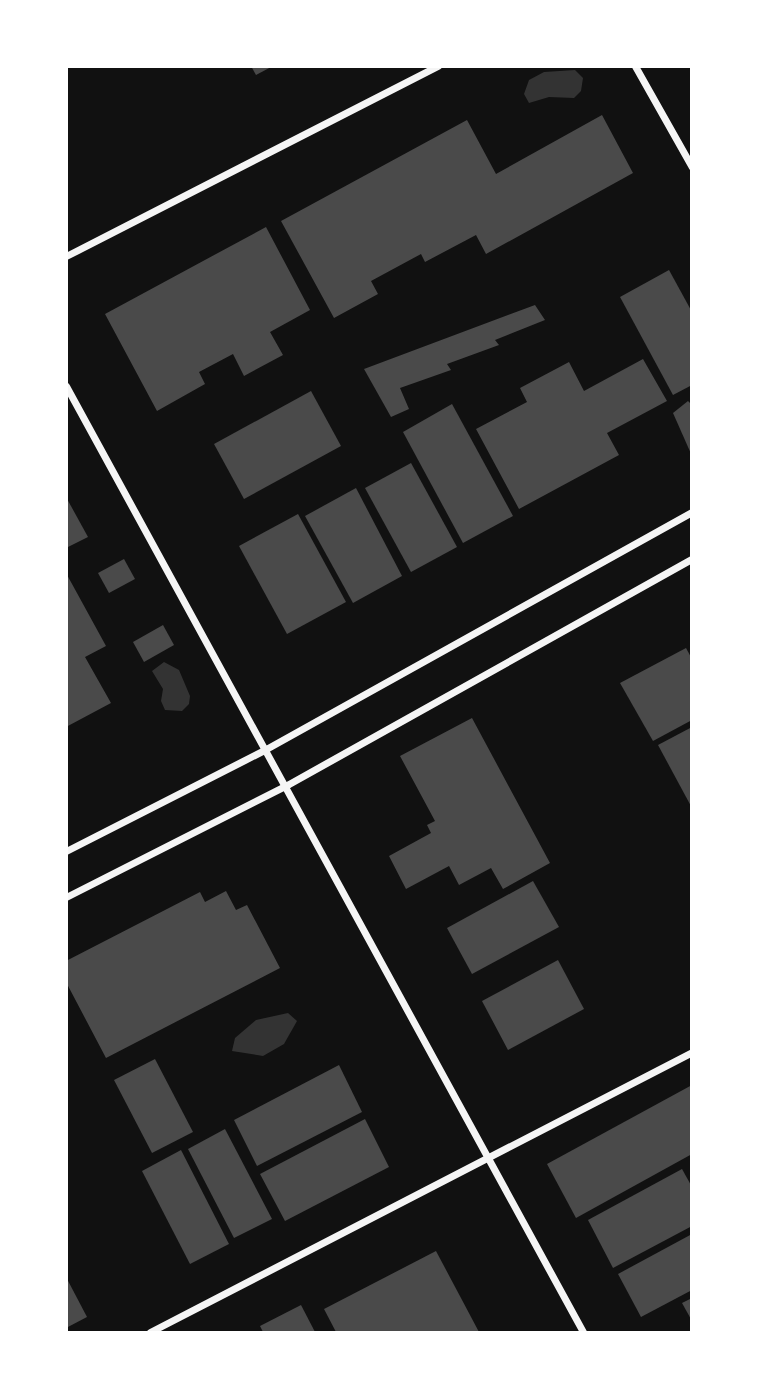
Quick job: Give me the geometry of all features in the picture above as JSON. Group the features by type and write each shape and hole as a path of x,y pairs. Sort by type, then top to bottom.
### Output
{"street":[{"path":"66,256 438,66"},
{"path":"635,66 691,167"},
{"path":"66,386 490,1154 583,1332"},
{"path":"66,851 266,749 691,512"},
{"path":"66,897 287,785 691,559"},
{"path":"150,1332 691,1052"}],"shaded area":[{"path":"575,70 583,78 581,91 574,98 549,97 529,103 524,94 529,80 544,72"},
{"path":"164,662 179,670 190,696 189,704 182,711 165,710 161,701 163,689 152,671"},
{"path":"288,1013 297,1021 284,1044 263,1056 232,1051 235,1038 256,1020"}],"building":[{"path":"251,66 273,66 256,75"},
{"path":"602,115 633,173 486,254 476,235 425,262 421,254 371,281 378,294 334,318 281,221 467,120 496,174"},
{"path":"266,227 310,310 270,332 283,355 244,376 233,354 199,372 205,384 157,411 105,314"},
{"path":"669,270 692,312 692,385 673,395 620,297"},
{"path":"535,305 545,320 495,340 499,345 447,364 451,370 400,388 409,409 391,417 364,369"},
{"path":"643,359 667,401 607,433 619,455 519,509 476,429 527,402 520,388 569,362 584,391"},
{"path":"311,391 341,446 244,499 214,444"},
{"path":"688,401 692,405 692,456 673,413"},
{"path":"452,404 513,516 463,543 403,432"},
{"path":"411,463 457,547 411,572 365,488"},
{"path":"356,488 402,576 353,603 305,516"},
{"path":"66,497 88,537 66,548"},
{"path":"298,514 346,602 287,634 239,546"},
{"path":"124,559 135,579 109,593 98,573"},
{"path":"66,573 106,646 85,657 111,703 66,727"},
{"path":"163,625 174,645 144,662 133,642"},
{"path":"686,648 692,659 692,720 653,741 620,683"},
{"path":"472,718 550,863 503,889 491,868 459,885 449,866 406,889 389,856 431,833 427,825 435,821 400,756"},
{"path":"692,727 692,808 658,745"},
{"path":"533,881 559,927 472,974 447,928"},
{"path":"226,891 236,910 247,905 280,968 106,1058 66,982 66,961 200,892 205,902"},
{"path":"558,960 584,1009 508,1050 482,1001"},
{"path":"155,1059 193,1132 152,1153 114,1080"},
{"path":"339,1065 362,1112 257,1166 234,1120"},
{"path":"692,1085 692,1154 576,1218 547,1164"},
{"path":"365,1119 389,1167 285,1221 260,1174"},
{"path":"225,1129 272,1219 234,1238 188,1149"},
{"path":"181,1150 229,1244 190,1264 142,1171"},
{"path":"682,1169 692,1187 692,1226 613,1268 588,1220"},
{"path":"692,1234 692,1290 641,1317 618,1274"},
{"path":"436,1251 479,1332 336,1332 324,1309"},
{"path":"66,1277 87,1317 66,1328"},
{"path":"692,1298 692,1321 682,1303"},
{"path":"301,1305 315,1332 263,1332 260,1326"}]}
